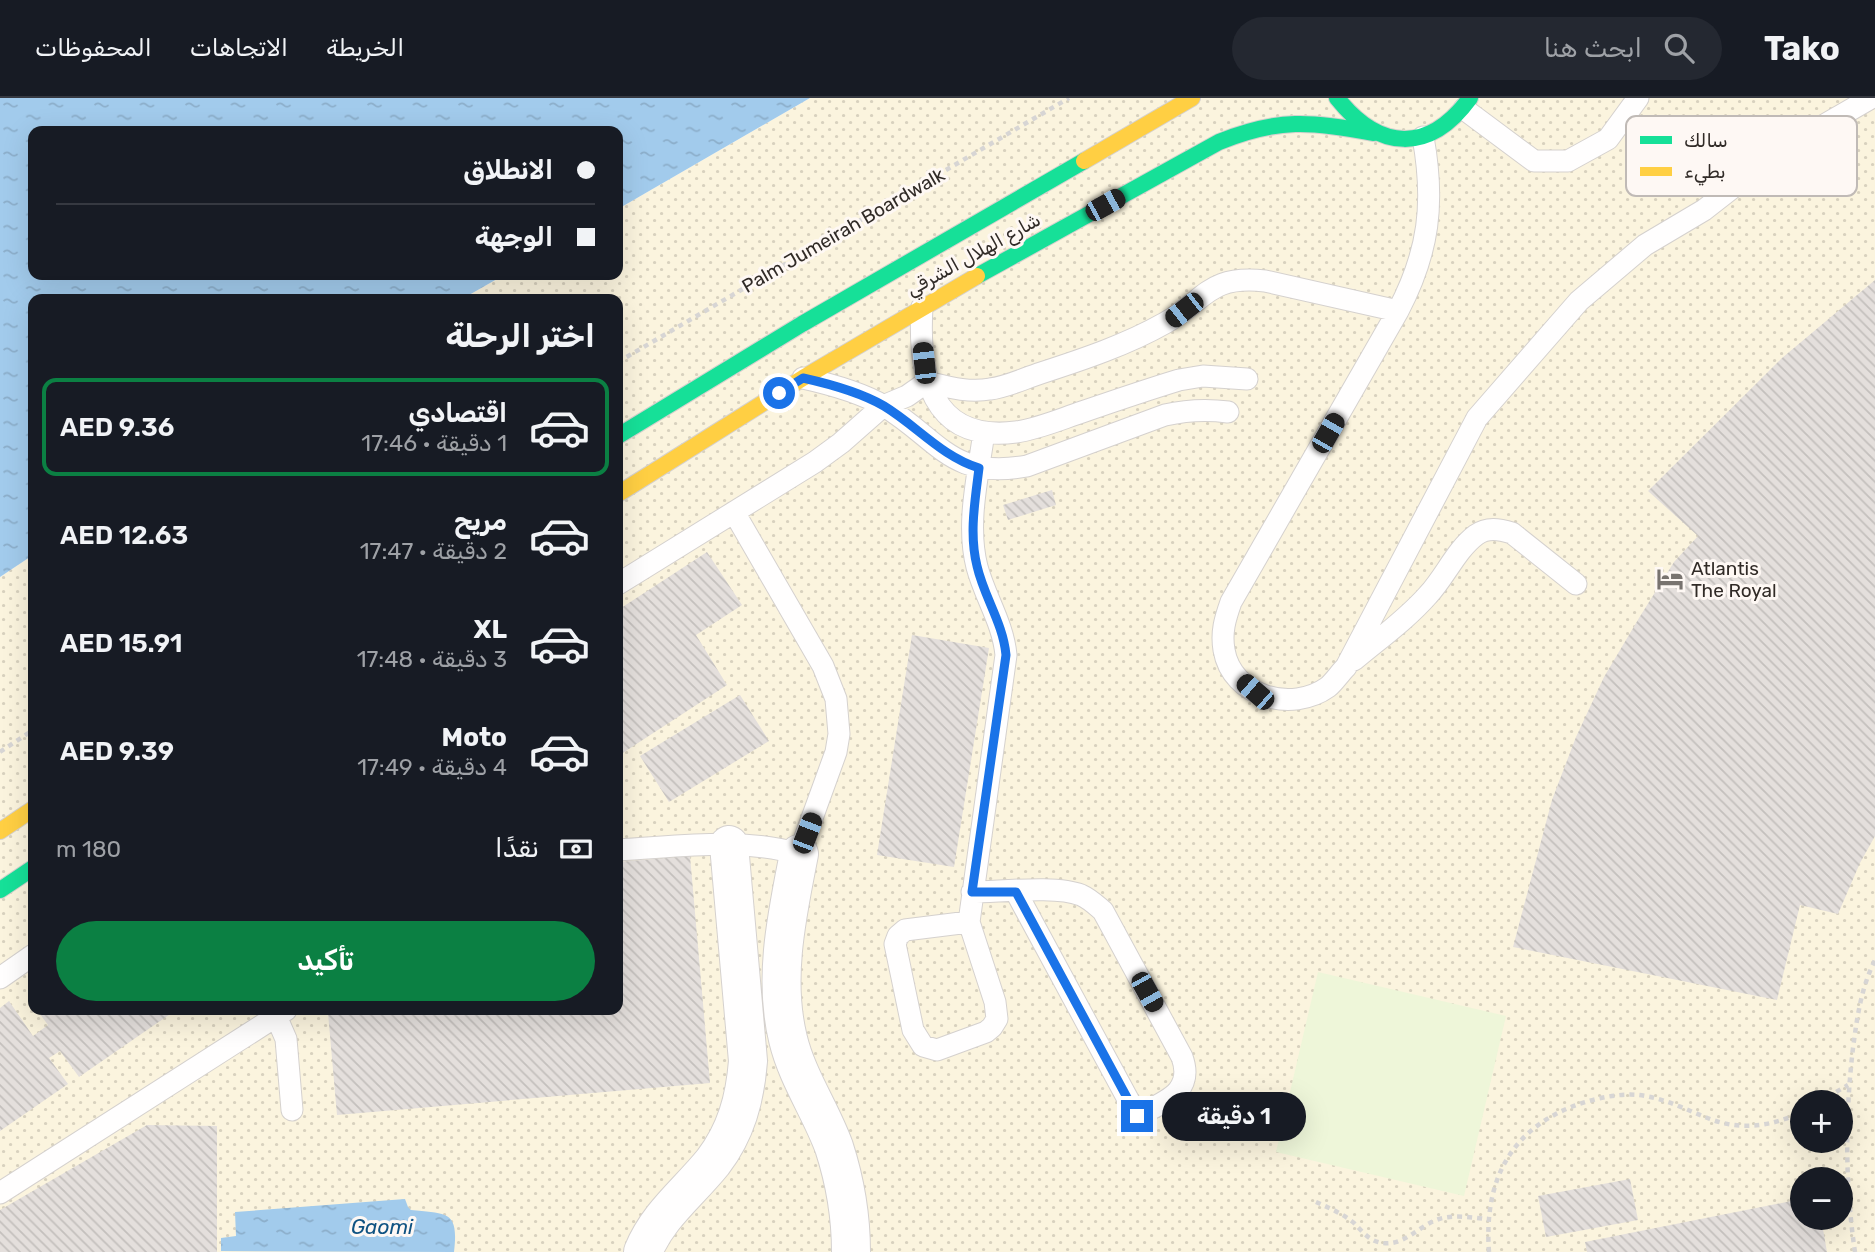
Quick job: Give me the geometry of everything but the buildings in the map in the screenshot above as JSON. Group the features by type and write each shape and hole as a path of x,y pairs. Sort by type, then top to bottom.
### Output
{"main road":[{"name":"شارع الهلال الشرقي","path":"623,433 802,324 1192,98"},
{"path":"1337,98 1346,113 1373,133"},
{"path":"1423,137 1452,121 1467,104"},
{"name":"شارع الهلال الشرقي","path":"623,491 922,307 1207,148 1242,132 1280,122 1320,122 1390,138 1423,137"},
{"path":"0,831 28,812"},
{"path":"0,890 28,870"}],"street":[{"path":"643,1252 667,1210 712,1163 727,1140 739,1115 746,1088 748,1061 729,845"},
{"path":"799,854 788,910 782,1002 788,1040 833,1146 845,1191 851,1252"},
{"path":"741,982 782,978"}],"lane":[{"path":"1467,104 1534,161 1568,161 1608,139 1638,98"},
{"path":"1840,116 1871,98"},
{"path":"1423,137 1429,171 1430,206 1426,240 1417,271 1398,311 1231,602 1222,627 1224,652 1236,676 1255,692 1280,701 1306,698 1329,687 1346,667 1412,612 1440,582 1468,542 1488,529 1501,529 1512,533 1576,584"},
{"path":"1346,667 1477,418 1579,301 1645,245 1704,210 1722,196"},
{"path":"623,581 841,443 883,406 907,396 927,382 959,389 992,389 1097,355 1134,340 1168,321 1213,287 1230,281 1265,281 1398,311"},
{"path":"922,307 922,344 927,382 933,397 942,410 954,420 984,432 1018,432 1179,380 1203,376 1247,379"},
{"path":"803,378 844,389 883,406 952,458 979,468 1007,470 1027,466 1165,415 1186,411 1228,412"},
{"path":"969,922 905,930 898,936 895,944 913,1030 916,1039 929,1049 945,1049 986,1032 997,1019 995,1002 969,922 1006,655 1001,629 976,565 973,540 984,432"},
{"path":"623,850 729,845 765,846 799,854 836,752 839,734 836,699 823,666 734,512"},
{"path":"972,892 1066,891 1091,900 1103,911 1182,1057 1186,1068 1185,1079 1173,1096 1137,1116 1016,892"},
{"path":"0,978 28,958"},
{"path":"0,1193 278,1015"},
{"path":"281,1015 292,1110"}],"path":[{"name":"Palm Jumeirah Boardwalk","path":"623,359 1069,98"},
{"path":"0,752 28,733"},
{"path":"1855,1252 1848,1179 1849,1084 1861,996 1875,960"},
{"path":"1839,1090 1849,1084"},
{"path":"1489,1252 1488,1219 1493,1187 1503,1165 1517,1144 1535,1126 1585,1102 1638,1095 1666,1101 1712,1120 1733,1125 1772,1124 1790,1117"},
{"path":"1315,1202 1342,1214 1373,1240 1384,1243 1408,1238 1439,1219 1488,1219"}],"sand":[{"path":"810,98 1875,98 1875,1252 0,1252 0,577 28,558 28,1015 623,1015 623,294 471,294 495,280 623,280 623,206"}],"green space":[{"path":"1318,972 1506,1016 1464,1196 1276,1152"}],"water":[{"path":"0,98 810,98 623,206 623,126 28,126 28,280 495,280 471,294 28,294 28,558 0,577"},
{"name":"Gaomi","path":"405,1199 411,1210 442,1214 452,1221 454,1252 221,1251 221,1238 236,1236 235,1212"}],"traffic: fast":[{"path":"1337,98 1353,116 1370,128 1387,136 1404,139 1421,137 1438,129 1470,98"},
{"path":"977,276 1219,142 1240,134 1295,124 1332,126 1373,133"},
{"path":"623,433 802,324 1084,161"},
{"path":"0,890 28,871"}],"traffic: slow":[{"path":"1084,161 1192,98"},
{"path":"623,491 803,378 977,276"},
{"path":"0,831 28,812"}],"place":[{"name":"Atlantis The Royal","path":"1670,579"}],"route":[{"path":"779,393 803,378 844,389 883,406 952,458 979,468 973,515 976,565 1001,629 1006,655 972,892 1016,892 1137,1116"}]}
